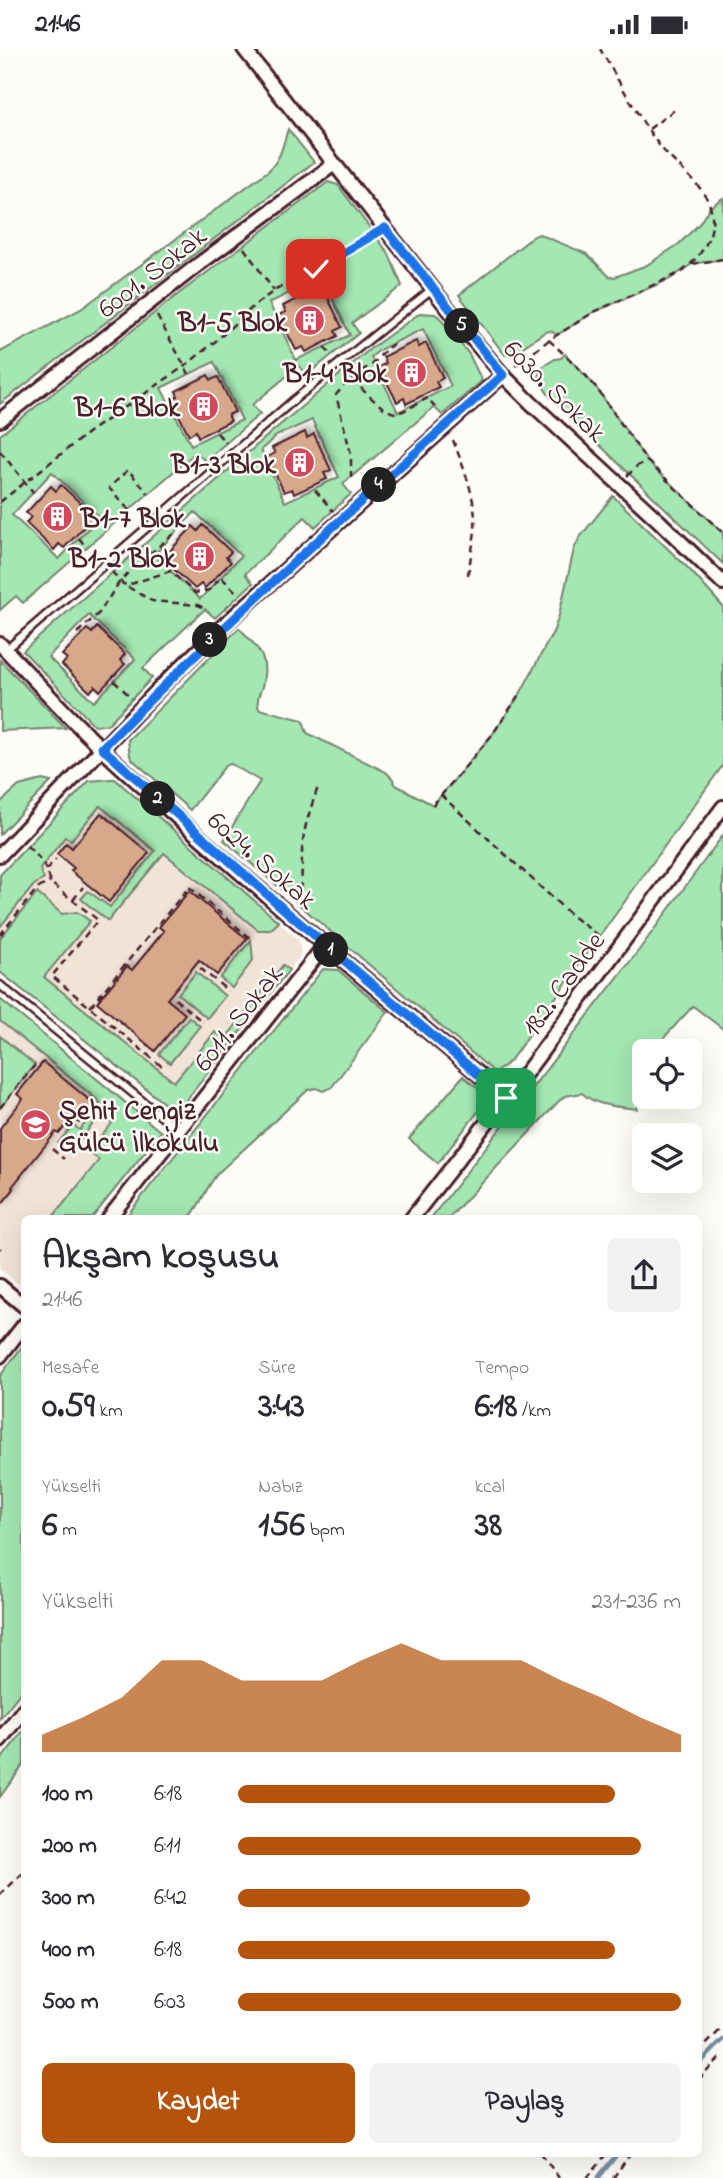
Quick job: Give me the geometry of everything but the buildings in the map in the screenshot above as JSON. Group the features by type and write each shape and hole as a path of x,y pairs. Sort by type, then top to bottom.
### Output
{"street":[{"name":"6030. Sokak","path":"244,49 503,375 723,583"},
{"name":"6001. Sokak","path":"0,421 199,264 334,164"},
{"path":"0,855 170,678 267,585 503,375"},
{"name":"6024. Sokak","path":"3,647 102,748 189,827 506,1098"},
{"name":"182. Cadde","path":"414,1215 506,1098 723,807"},
{"name":"6011. Sokak","path":"111,1215 325,945"},
{"path":"0,1286 21,1304"},
{"path":"0,1356 21,1329"},
{"path":"0,1740 21,1713"}],"lane":[{"path":"3,647 295,399 432,289"},
{"path":"0,985 178,1130"}],"path":[{"path":"503,375 549,340 594,311 670,279 692,264 710,238 710,207 701,190 663,151 600,49"},
{"path":"648,129 677,108"},
{"path":"0,502 89,432 185,366 274,291 385,228"},
{"path":"243,246 274,291"},
{"path":"692,264 723,259"},
{"path":"291,281 296,290"},
{"path":"155,313 189,374"},
{"path":"549,340 595,386 647,461 723,533"},
{"path":"351,478 351,454 336,398 338,391 396,342"},
{"path":"324,347 331,355"},
{"path":"345,370 389,411 398,412 428,398 435,407"},
{"path":"217,433 226,443"},
{"path":"452,437 466,475 474,508 475,529 468,575"},
{"path":"0,451 33,492"},
{"path":"619,485 637,466 647,461"},
{"path":"129,510 109,488 128,470 149,493"},
{"path":"138,481 144,475"},
{"path":"315,490 333,511"},
{"path":"77,633 99,613 120,581 135,565 174,534"},
{"path":"79,538 86,547"},
{"path":"125,585 168,570 192,592 209,590 221,577 239,596"},
{"path":"112,572 125,585 152,601 198,605 206,609"},
{"path":"114,681 132,698"},
{"path":"433,805 492,735 520,694"},
{"path":"296,901 300,893 301,853 305,829 318,787"},
{"path":"441,795 572,916 618,948"},
{"path":"27,846 43,861 51,881 97,920 52,976 165,1069"},
{"path":"46,871 56,859"},
{"path":"0,935 37,889 51,881"},
{"path":"73,900 83,887"},
{"path":"90,1007 189,887 250,938"},
{"path":"200,968 228,991"},
{"path":"175,999 203,1022"},
{"path":"0,1108 35,1065"},
{"path":"52,1149 64,1159"},
{"path":"0,1895 21,1875"},
{"path":"702,2049 723,2027"},
{"path":"702,2076 723,2055"},
{"path":"544,2157 559,2178"},
{"path":"587,2178 604,2157"},
{"path":"613,2178 628,2157"}],"shaded area":[{"path":"115,779 299,940 301,955 176,1113 0,972 0,875 89,781"},
{"path":"0,999 161,1132 94,1215 21,1215 21,1286 0,1269"}],"green space":[{"path":"288,129 314,162 0,404 0,352 81,309 268,171 279,157"},
{"path":"328,182 338,185 389,254 402,286 352,323 359,333 307,375 299,366 252,405 260,414 205,461 196,452 23,603 16,596 0,610 0,435 181,292","holes":["322,277 350,335 296,360 269,303","214,362 242,420 191,445 161,388","52,472 99,517 59,559 12,515"]},
{"path":"723,198 723,259 692,264 670,279 594,312 557,335 551,331 545,332 511,355 505,355 459,295 539,234 587,254 609,276 615,277 647,265 679,244 699,224 710,207"},
{"path":"420,313 435,314 469,354 482,381 442,415 434,407 343,484 351,494 315,527 305,517 245,574 253,583 215,618 205,609 143,668 152,678 108,724 95,726 23,651 370,349","holes":["423,329 451,386 398,412 371,357 381,349","312,420 339,477 285,502 261,450 276,436","195,512 241,556 200,599 154,555","89,615 135,659 94,702 48,657"]},
{"path":"565,354 595,386 647,461 723,533 723,564 551,398 540,381 539,369"},
{"path":"613,496 690,570 723,607 723,765 510,1061 495,1073 224,840 260,781 231,764 226,765 190,810 133,760 128,740 239,628 257,647 263,661 264,677 258,698 259,709 303,720 307,733 386,772 394,784 433,805 492,735 520,694 554,630 574,549 580,537"},
{"path":"0,660 66,728 0,731"},
{"path":"115,779 279,922 270,930 258,930 164,853 108,921 81,899 88,891 110,907 155,851 100,806 71,840 65,837 40,869 44,879 34,885 0,927 0,875 89,781"},
{"path":"42,780 51,782 0,834 0,803 19,786"},
{"path":"723,835 723,1029 693,1006 663,1039 632,1039 632,1108 601,1103 582,1093 565,1096 452,1215 433,1215 639,950"},
{"path":"37,893 62,914 77,912 90,921 44,977 174,1082 215,1032 225,1039 283,965 289,970 176,1113 0,972 0,938"},
{"path":"251,940 253,960 232,988 220,978"},
{"path":"323,969 338,970 388,1012 331,1088 323,1091 316,1088 308,1090 219,1172 191,1215 127,1215"},
{"path":"196,972 225,996 207,1018 178,994"},
{"path":"0,999 161,1132 94,1215 54,1215 99,1160 89,1152 112,1123 101,1114 69,1153 58,1143 73,1125 80,1130 101,1103 0,1021"},
{"path":"189,1017 200,1026 170,1063 159,1054"},
{"path":"0,1036 35,1065 0,1108"},
{"path":"463,1076 480,1090 484,1104 438,1163 409,1139"},
{"path":"21,1348 21,1692 0,1718 0,1376"},
{"path":"21,1734 21,1768 0,1797 0,1761"}],"waterway":[{"path":"702,2061 723,2040"},
{"path":"598,2178 615,2157"}],"place":[{"name":"B1-5 Blok","path":"310,321"},
{"name":"B1-4 Blok","path":"411,372"},
{"name":"B1-6 Blok","path":"203,406"},
{"name":"B1-3 Blok","path":"299,463"},
{"name":"B1-7 Blok","path":"58,517"},
{"name":"B1-2 Blok","path":"199,557"},
{"name":"Şehit Cengiz Gülcü İlkokulu","path":"36,1125"}],"route":[{"path":"316,269 385,228 503,375 223,627 102,748 287,912 506,1098"}]}
